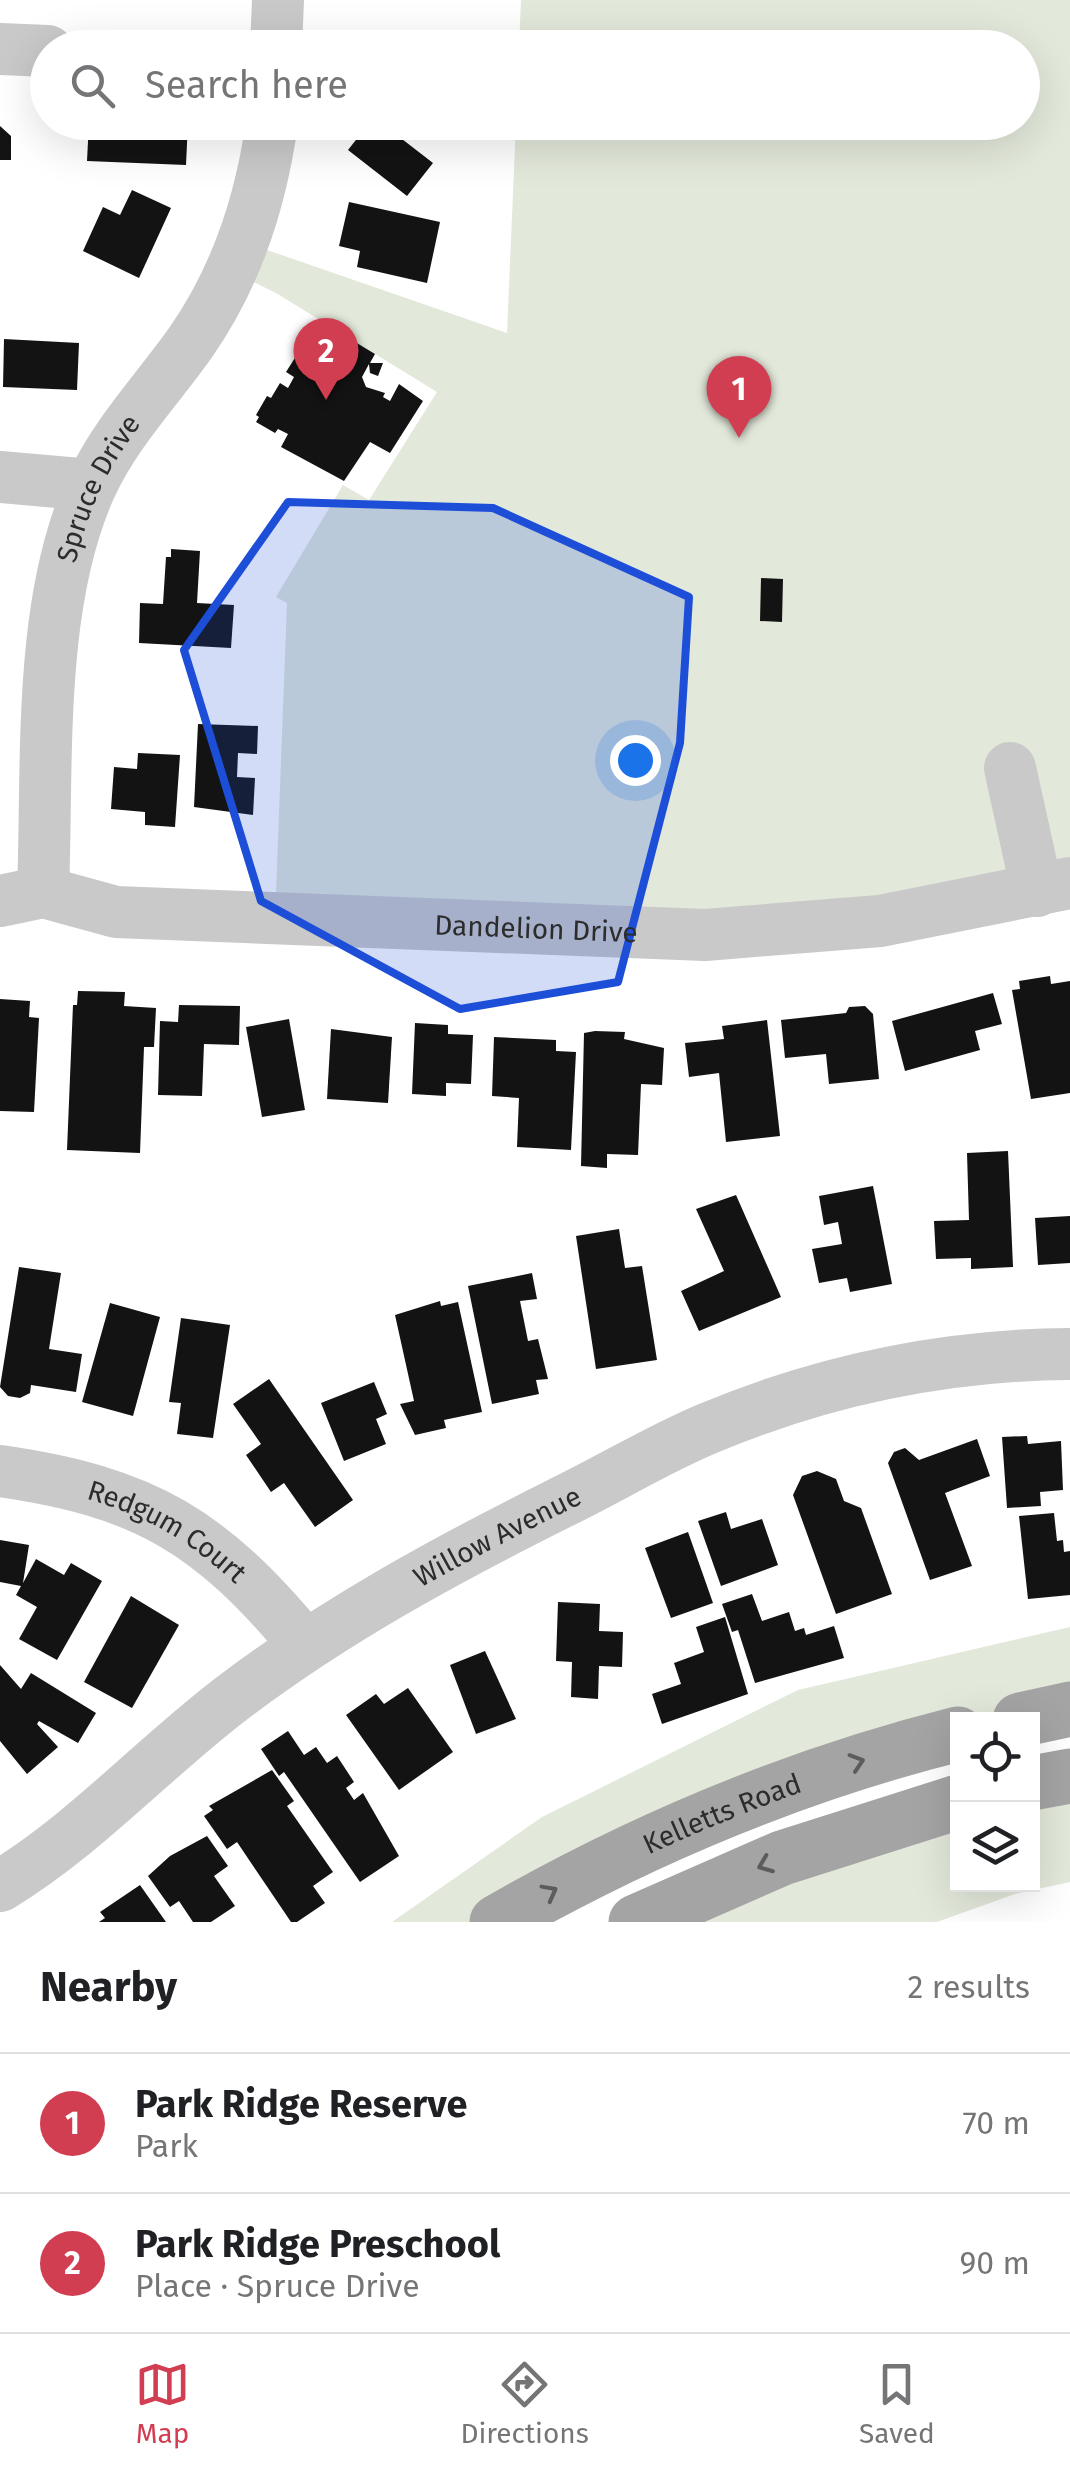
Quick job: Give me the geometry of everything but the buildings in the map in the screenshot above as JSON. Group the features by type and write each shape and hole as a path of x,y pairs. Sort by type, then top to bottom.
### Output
{"main road":[{"path":"1040,1716 1070,1709"},
{"name":"Kelletts Road","path":"497,1922 604,1864 706,1817 864,1760 950,1736"},
{"path":"1040,1782 1070,1776"},
{"path":"636,1922 782,1858 950,1805"}],"street":[{"path":"277,30 278,0"},
{"path":"0,49 30,50"},
{"name":"Spruce Drive","path":"21,897 57,612 73,538 91,485 137,410 217,302 249,229 268,140"},
{"path":"0,478 91,485"},
{"path":"1010,768 1053,887"},
{"name":"Dandelion Drive","path":"21,897 116,912 706,936 880,921 1053,887"},
{"name":"Willow Avenue","path":"0,1886 39,1862 200,1723 304,1644 374,1600 705,1430 835,1384 942,1362 1070,1354"},
{"name":"Redgum Court","path":"0,1471 122,1499 192,1534 239,1569 304,1644"}],"highlighted area":[{"path":"288,502 493,508 689,597 680,743 618,982 460,1009 261,901 184,650"}],"shaded area":[{"path":"521,0 1070,0 1070,883 946,911 275,919 287,603 276,597 343,485 369,500 437,392 276,293 231,271 244,242 507,333 515,140 1040,140 1040,30 520,30"},
{"path":"1070,1627 1070,1709 1040,1715 950,1712 950,1724 497,1922 392,1922 542,1817 798,1690"},
{"path":"1070,1776 1070,1882 1040,1889 1040,1802 1040,1782"},
{"path":"950,1805 950,1892 1024,1892 937,1922 636,1922"}],"place":[{"name":"Park Ridge Preschool","path":"326,400"},
{"name":"Park Ridge Reserve","path":"739,438"}]}
